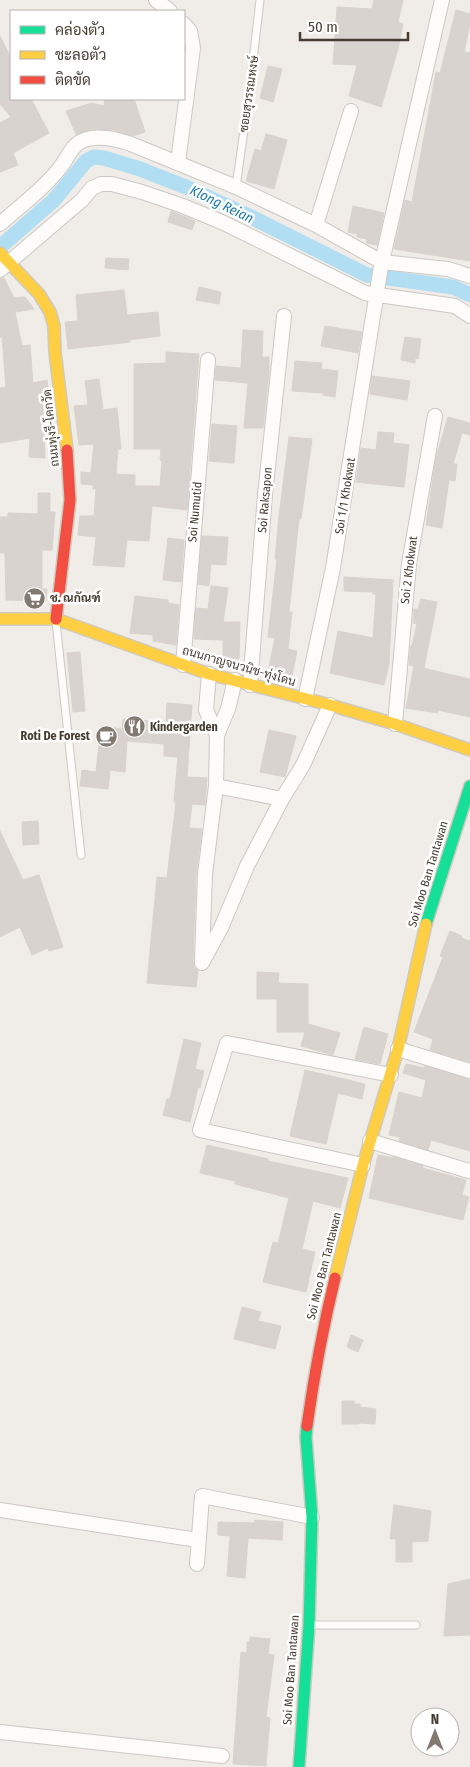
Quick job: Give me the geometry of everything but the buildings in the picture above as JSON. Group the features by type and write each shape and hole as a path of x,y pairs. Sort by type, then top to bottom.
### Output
{"street":[{"path":"156,0 169,10"},
{"name":"Soi 1/1 Khokwat","path":"306,699 333,568 376,293 442,0"},
{"path":"178,162 193,48 190,31 185,25"},
{"path":"316,225 351,111"},
{"path":"0,224 55,174 73,147 80,141 92,138 117,139 236,187 316,225 382,264 448,269 470,276"},
{"path":"5,261 82,200 92,188 106,184 142,192 216,219 356,289 455,306 470,316"},
{"name":"ถนนทุ่งรี-โคกวัด","path":"5,261 31,284 45,302 54,326 55,352 67,441 70,500 56,619"},
{"name":"Soi Raksapon","path":"250,684 264,495 284,316"},
{"name":"Soi Numutid","path":"183,665 208,360"},
{"name":"Soi 2 Khokwat","path":"395,724 408,564 436,416"},
{"name":"ถนนกาญจนวนิช-ทุ่งโดน","path":"0,619 56,619 210,674 330,705 395,724 470,750"},
{"path":"210,674 206,710 218,735"},
{"path":"236,680 218,735 216,786 205,874 202,962 220,928 247,866 282,799 303,765 330,705"},
{"path":"216,786 282,799"},
{"name":"Soi Moo Ban Tantawan","path":"299,1767 308,1625 312,1517 306,1437 309,1408 325,1318 363,1165 398,1049 428,920 470,786"},
{"path":"363,1165 200,1130 227,1044 390,1075"},
{"path":"398,1049 470,1071"},
{"path":"370,1140 469,1171"},
{"path":"197,1564 202,1496 312,1517"},
{"path":"0,1510 198,1540"},
{"path":"0,1732 222,1756"}],"lane":[{"name":"ซอยสุวรรณหงษ์","path":"236,187 253,71 260,0"},
{"path":"56,619 81,855"},
{"path":"308,1625 416,1625"}],"waterway":[{"name":"Klong Reian","path":"0,247 54,200 86,161 94,157 104,158 140,169 186,187 367,275 453,287 470,295"}],"traffic: fast":[{"path":"426,924 470,786"},
{"path":"299,1767 309,1625 312,1517 306,1437 307,1426"}],"traffic: slow":[{"path":"0,253 39,294 50,312 54,326 55,352 67,450"},
{"path":"0,619 56,619 209,674 330,705 395,724 470,750"},
{"path":"335,1278 363,1165 398,1049 426,924"}],"traffic: jam":[{"path":"56,619 70,500 67,450"},
{"path":"307,1426 319,1352 335,1278"}],"place":[{"name":"ช. ณกัณฑ์","path":"34,598"},
{"name":"Kindergarden","path":"134,727"},
{"name":"Roti De Forest","path":"106,736"}]}
